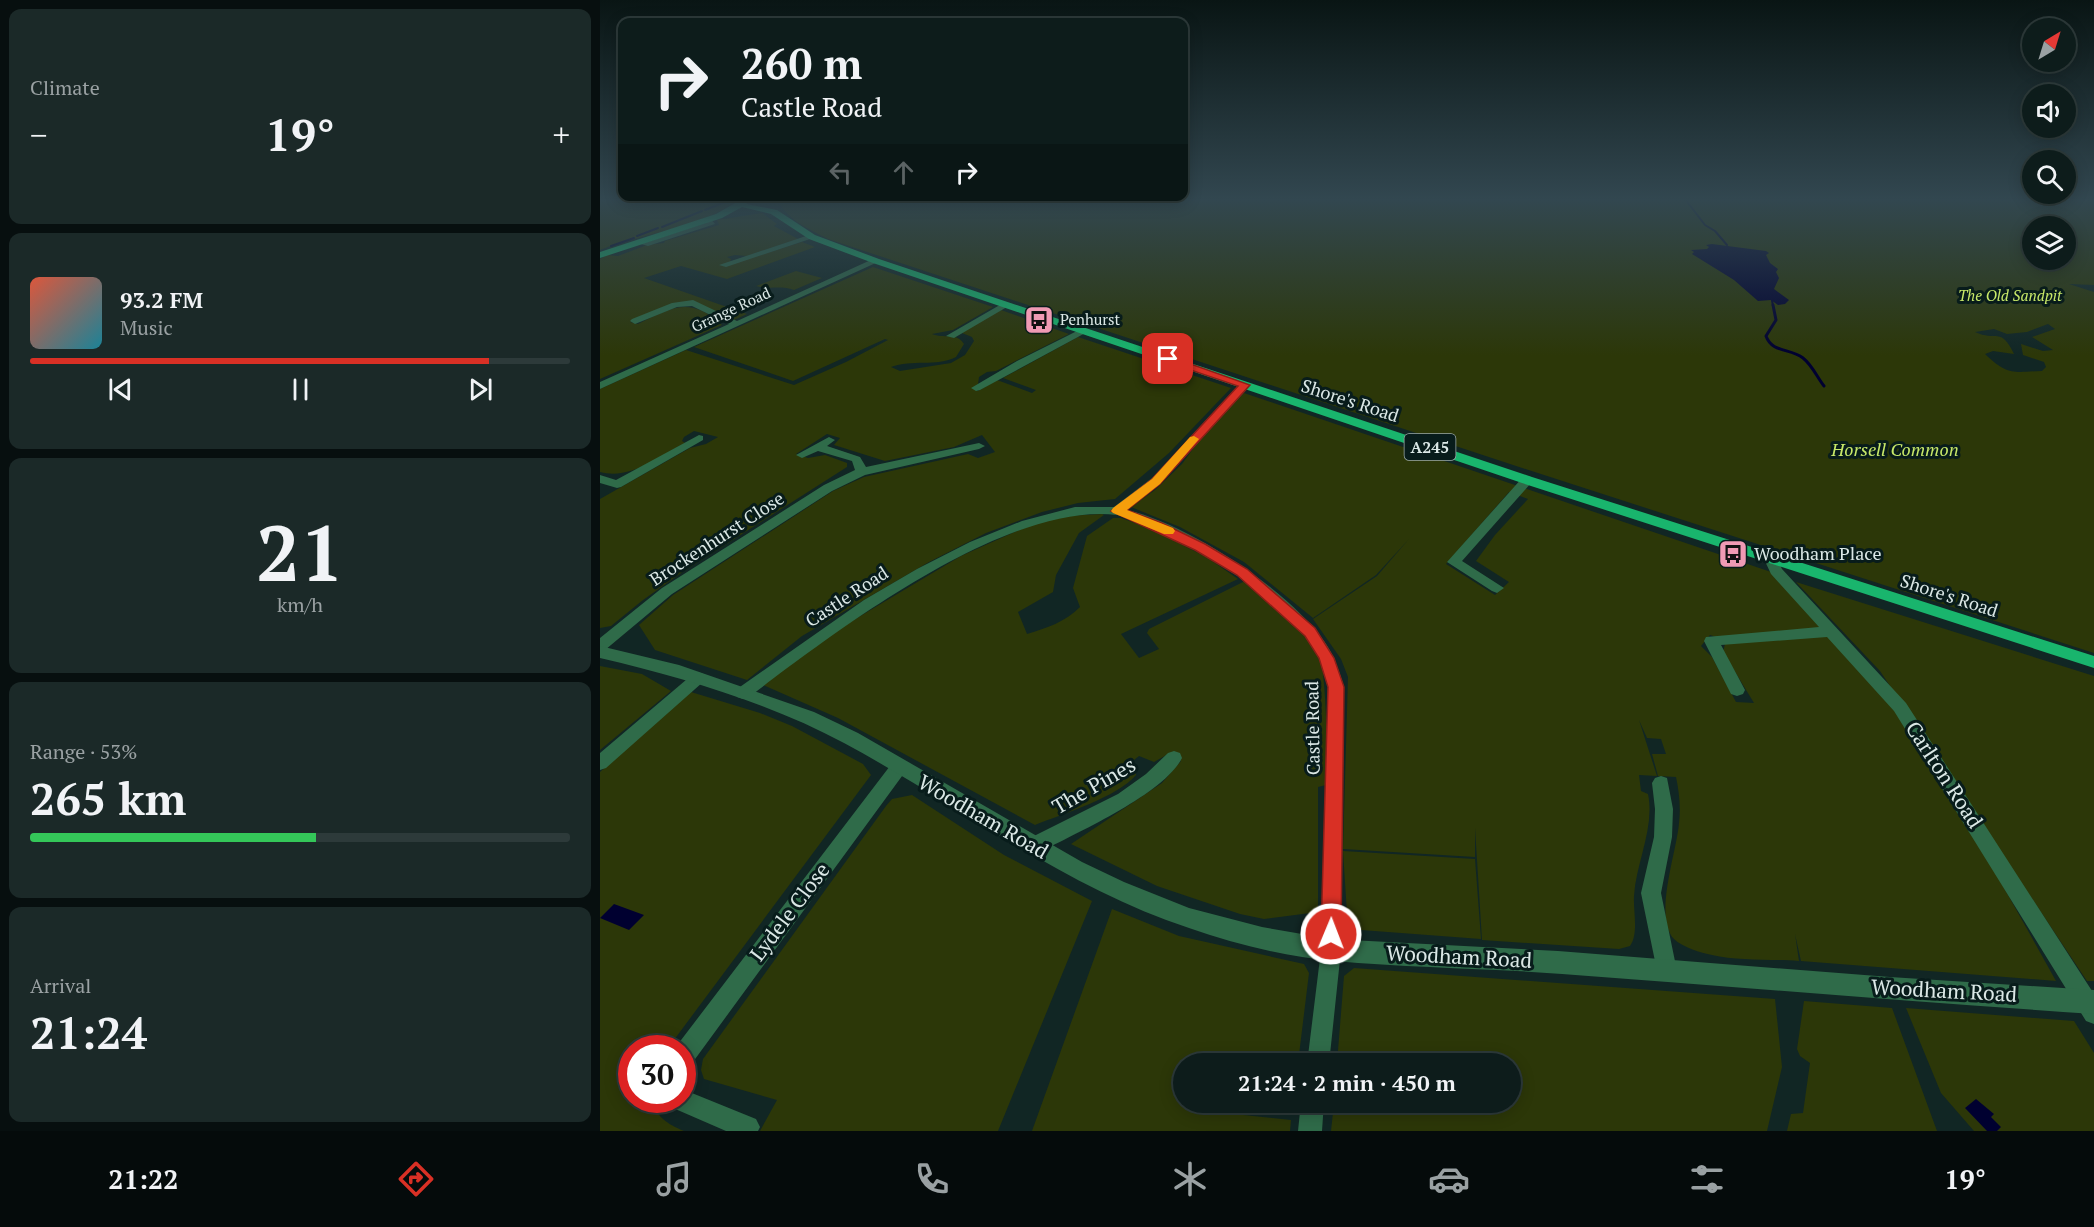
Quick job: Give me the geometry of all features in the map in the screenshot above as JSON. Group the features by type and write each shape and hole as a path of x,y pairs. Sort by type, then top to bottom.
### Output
{"main road":[{"name":"Shore's Road","path":"849,251 1527,480 2094,662"}],"street":[{"path":"723,265 769,251"},
{"name":"Grange Road","path":"600,387 876,261"},
{"path":"635,321 675,305 693,303 736,324"},
{"path":"951,336 1008,304"},
{"path":"976,388 1084,331"},
{"path":"1118,511 1156,482 1245,385"},
{"path":"603,492 699,438"},
{"path":"802,455 824,443 856,459 860,464 861,472"},
{"name":"Brockenhurst Close","path":"600,646 667,591 828,488 861,472 979,446"},
{"path":"600,479 617,484"},
{"path":"1497,588 1454,562 1527,480"},
{"name":"Castle Road","path":"743,693 834,627 873,602 982,542 1036,520 1066,514 1118,511 1158,526 1242,572 1310,632 1327,658 1336,687 1331,950 1319,1053"},
{"name":"Carlton Road","path":"1770,557 1776,571 1900,707 2092,1005"},
{"path":"1737,690 1711,641 1833,631"},
{"name":"Woodham Road","path":"600,652 649,662 811,718 851,738 1033,846 1116,889 1189,918 1262,938 1331,950 1558,962 2092,1005"},
{"path":"600,763 698,678"},
{"name":"The Pines","path":"1033,846 1124,799 1174,758"},
{"name":"Lydele Close","path":"696,1039 899,767"},
{"path":"1661,783 1665,809 1663,837 1651,893 1667,971"},
{"path":"696,1108 748,1128"},
{"path":"1310,1131 1312,1113"}],"green space":[{"path":"632,251 763,251 747,256 727,257 731,259 729,265 774,251 805,251 727,279 681,266 644,278 747,314 734,320 693,301 670,305 630,322 638,324 672,309 691,307 711,316 722,325 600,379 600,259 607,255 618,256"},
{"name":"Horsell Common","path":"864,251 2022,251 2022,270 2076,270 2076,251 2094,251 2094,285 2069,284 2094,292 2094,653 1507,463","holes":["2048,324 2055,329 2032,337 2053,350 2043,351 2021,344 2023,355 2044,362 2046,367 2042,371 2017,372 2005,369 1985,354 1993,351 2014,354 2005,340 1998,336 1975,332 1994,329 2007,334 2027,332"]},
{"path":"873,267 993,307 953,330 932,334 961,340 964,344 956,357 940,362 907,363 891,367 900,371 951,363 965,355 974,341 972,337 962,333 974,323 1001,310 1069,334 996,371 987,372 979,377 978,384 972,388 978,391 997,380 1032,393 1036,390 1003,378 1078,337 1231,388 1169,453 1115,499 1078,503 1042,512 986,533 929,562 802,636 747,680 655,650 639,625 673,595 833,491 864,477 968,454 978,458 995,452 982,435 954,447 885,461 834,445 840,438 827,434 796,454 808,458 825,455 847,463 847,467 684,571 611,626 600,628 600,499 690,448 706,444 718,437 694,431 684,437 682,441 685,443 644,466 623,473 600,472 600,389 686,350 794,385 846,362 888,340 885,339 793,381 694,347"},
{"path":"796,271 822,278 794,290 756,286"},
{"path":"1244,393 1774,573 1823,628 1716,637 1710,635 1701,646 1712,657 1736,702 1754,703 1723,652 1725,644 1830,636 1901,718 1994,870 2056,981 1801,961 1795,934 1799,961 1722,957 1682,945 1674,939 1668,929 1666,916 1668,883 1680,817 1677,782 1676,777 1658,776 1652,754 1666,754 1661,739 1647,738 1639,720 1657,776 1639,775 1641,791 1648,794 1649,820 1635,883 1635,928 1630,946 1619,949 1482,940 1475,828 1475,857 1343,849 1348,677 1341,659 1313,619 1377,576 1409,539 1376,575 1313,618 1244,562 1180,527 1131,507 1155,490 1182,464 1203,435","holes":["1509,492 1528,499 1495,535 1476,561 1509,582 1495,595 1446,564"]},
{"path":"1104,515 1079,533 1056,575 1053,592 1018,612 1027,634 1062,621 1080,607 1073,588 1087,536 1113,518 1121,518 1152,529 1208,558 1238,579 1121,634 1139,658 1159,649 1147,633 1149,629 1247,580 1288,616 1315,646 1322,667 1326,734 1326,785 1318,787 1318,912 1264,919 1240,914 1157,886 1071,844 1162,783 1181,761 1170,753 1154,762 1139,756 1129,764 1136,770 1136,775 1116,791 1035,825 838,718 761,684 837,630 961,556 1037,522 1066,516"},
{"path":"1796,582 2094,676 2094,981 2087,981 1880,671"},
{"path":"600,666 642,674 671,691 600,750"},
{"path":"691,692 760,713 792,726 863,764 871,775 678,1035 618,1035 618,1113 658,1113 673,1126 684,1131 600,1131 600,772"},
{"path":"912,795 1004,855 1092,901 998,1131 760,1131 777,1100 704,1079 701,1070 703,1059 886,806 892,799"},
{"path":"1343,851 1475,859 1481,939 1348,929"},
{"path":"1112,909 1179,936 1304,964 1309,973 1299,1053 1173,1053 1173,1113 1224,1113 1291,1120 1290,1131 1032,1131"},
{"path":"1354,968 1775,999 1782,1067 1767,1131 1331,1131 1333,1113 1521,1113 1521,1053 1338,1053 1344,976"},
{"path":"1804,1001 1892,1008 1937,1131 1787,1131 1791,1114 1803,1113 1810,1063 1800,1056 1797,1049"},
{"path":"1906,1008 2074,1021 2094,1053 2094,1131 1974,1131 1941,1093"}],"shaded area":[{"path":"1692,251 1766,251 1769,253 1766,255 1770,263 1778,269 1776,272 1779,278 1774,289 1789,300 1785,304 1778,305 1771,300 1758,301 1734,280 1692,254 1694,252"},
{"path":"614,904 644,915 629,930 600,918"},
{"path":"1976,1099 1994,1114 1991,1117 2001,1127 1997,1131 1987,1131 1965,1108"}],"waterway":[{"path":"1771,295 1773,306"},
{"path":"1773,305 1776,320 1766,336 1769,341 1777,348 1803,358 1824,386"}],"slow traffic":[{"path":"1168,531 1118,511 1156,482 1194,439"}],"place":[{"name":"Penhurst","path":"1039,320"},
{"name":"Woodham Place","path":"1733,554"}],"route":[{"path":"1168,359 1245,385 1156,482 1118,511 1158,526 1242,572 1310,632 1327,658 1336,687 1331,934"}],"park label":[{"name":"The Old Sandpit","path":"2010,296"}]}
